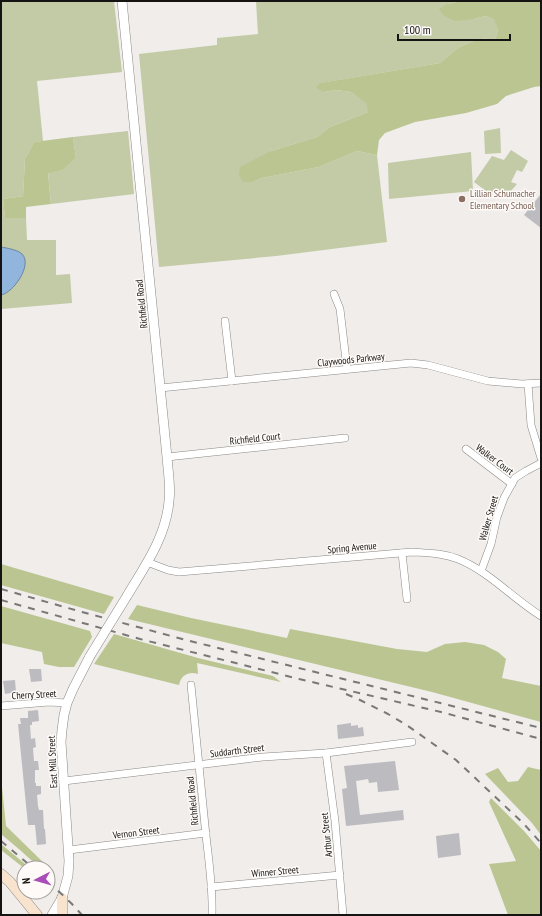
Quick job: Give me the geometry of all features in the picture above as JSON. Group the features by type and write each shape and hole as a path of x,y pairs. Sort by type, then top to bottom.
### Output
{"main road":[{"path":"1,874 10,882 37,915"},
{"path":"62,898 62,915"}],"street":[{"name":"Richfield Road","path":"122,1 170,500 167,516 156,546 127,596"},
{"path":"334,294 340,309 347,369"},
{"path":"225,321 232,381"},
{"name":"Claywoods Parkway","path":"160,388 411,363 428,365 488,381 522,384 541,383"},
{"path":"528,384 531,425 541,458"},
{"name":"Richfield Court","path":"167,457 345,438"},
{"name":"Walker Court","path":"466,449 512,484"},
{"name":"Walker Street","path":"481,571 491,544 497,517 504,498 515,478 541,463"},
{"name":"Spring Avenue","path":"147,562 168,570 180,572 412,552 435,553 457,559 481,571 541,616"},
{"path":"402,553 407,599"},
{"name":"East Mill Street","path":"52,915 62,898 68,876 69,850 61,736 64,715 73,689 90,656 127,596"},
{"name":"Richfield Road","path":"191,685 211,871 212,915"},
{"name":"Cherry Street","path":"1,706 49,702 67,703"},
{"name":"Suddarth Street","path":"64,781 263,757 326,753 412,742"},
{"name":"Arthur Street","path":"326,753 335,821 343,915"},
{"name":"Vernon Street","path":"69,850 206,833"},
{"name":"Winner Street","path":"211,887 340,875"}],"green space":[{"path":"1,1 114,1 122,72 37,81 43,141 34,142 25,159 23,196 3,199 5,218 26,218 27,240 56,240 56,275 70,274 72,303 1,309"},
{"path":"256,1 461,1 447,4 474,19 485,16 495,19 498,30 495,40 481,38 459,47 440,63 321,83 324,92 336,90 351,92 368,104 368,112 330,127 317,137 271,151 253,182 262,178 319,167 357,151 377,155 387,242 276,256 159,267 139,54 217,45 217,38 258,34"},
{"path":"461,1 541,1 541,86 506,96 497,104 466,113 415,122 385,133 379,140 377,155 357,151 319,167 262,178 253,182 243,182 239,175 240,167 271,151 317,137 330,127 368,112 367,104 351,92 336,90 324,92 316,88 320,83 440,63 459,47 481,38 495,40 498,30 494,19 485,16 455,21 444,16 439,9 447,4"},
{"path":"500,128 501,153 485,154 484,131"},
{"path":"128,131 134,194 51,204 48,172 63,170 76,158 73,137"},
{"path":"73,137 76,158 63,170 48,173 51,204 26,207 26,218 5,218 3,199 23,196 25,159 34,142"},
{"path":"511,150 528,161 522,172 517,170 511,182 517,184 510,192 503,195 486,191 474,182 492,156 504,160"},
{"path":"471,152 473,191 389,199 388,163"},
{"path":"1,564 114,597 104,614 1,585"},
{"path":"137,605 287,638 290,629 397,649 427,652 445,644 465,642 484,645 498,652 506,659 502,678 541,686 541,722 432,692 128,619"},
{"path":"1,606 90,631 92,637 74,667 59,667 44,664 42,652 1,643"},
{"path":"114,634 198,658 273,676 281,682 197,663 198,674 192,673 184,676 179,685 94,664"},
{"path":"528,767 541,770 541,835 532,823 485,774 498,768 508,782 518,781"},
{"path":"1,777 6,826 41,860 31,860 1,834"},
{"path":"491,798 524,831 541,851 541,915 508,915 489,864 516,861 489,802"},
{"path":"1,844 20,860 16,860 16,862 1,850"}],"water":[{"path":"1,247 12,249 22,254 25,259 25,265 16,284 6,293 1,295"}],"building":[{"name":"Lillian Schumacher Elementary School","path":"541,194 541,228 524,215"},
{"path":"29,669 41,669 42,681 31,682"},
{"path":"15,680 16,692 5,694 3,681"},
{"path":"38,710 39,721 32,722 32,725 30,725 31,739 35,738 36,747 33,748 34,761 38,761 39,770 35,770 35,783 36,786 41,786 41,794 37,795 39,810 43,810 46,844 37,845 35,825 28,825 18,724 21,724 20,718 28,718 28,711"},
{"path":"351,723 351,726 358,725 358,728 363,727 364,736 338,739 337,725"},
{"path":"395,761 399,790 378,792 377,782 369,783 368,779 356,781 360,815 403,810 404,820 346,826 342,789 347,788 344,766"},
{"path":"459,833 461,855 438,858 436,836"}],"railway":[{"path":"1,589 186,640 541,728"},
{"path":"1,600 140,639 299,679 441,712 541,739"},
{"path":"346,694 388,714 408,726 456,760 523,823 541,843"},
{"path":"1,841 24,860"},
{"path":"56,889 82,915"}],"place":[{"name":"Lillian Schumacher Elementary School","path":"462,199"}]}
